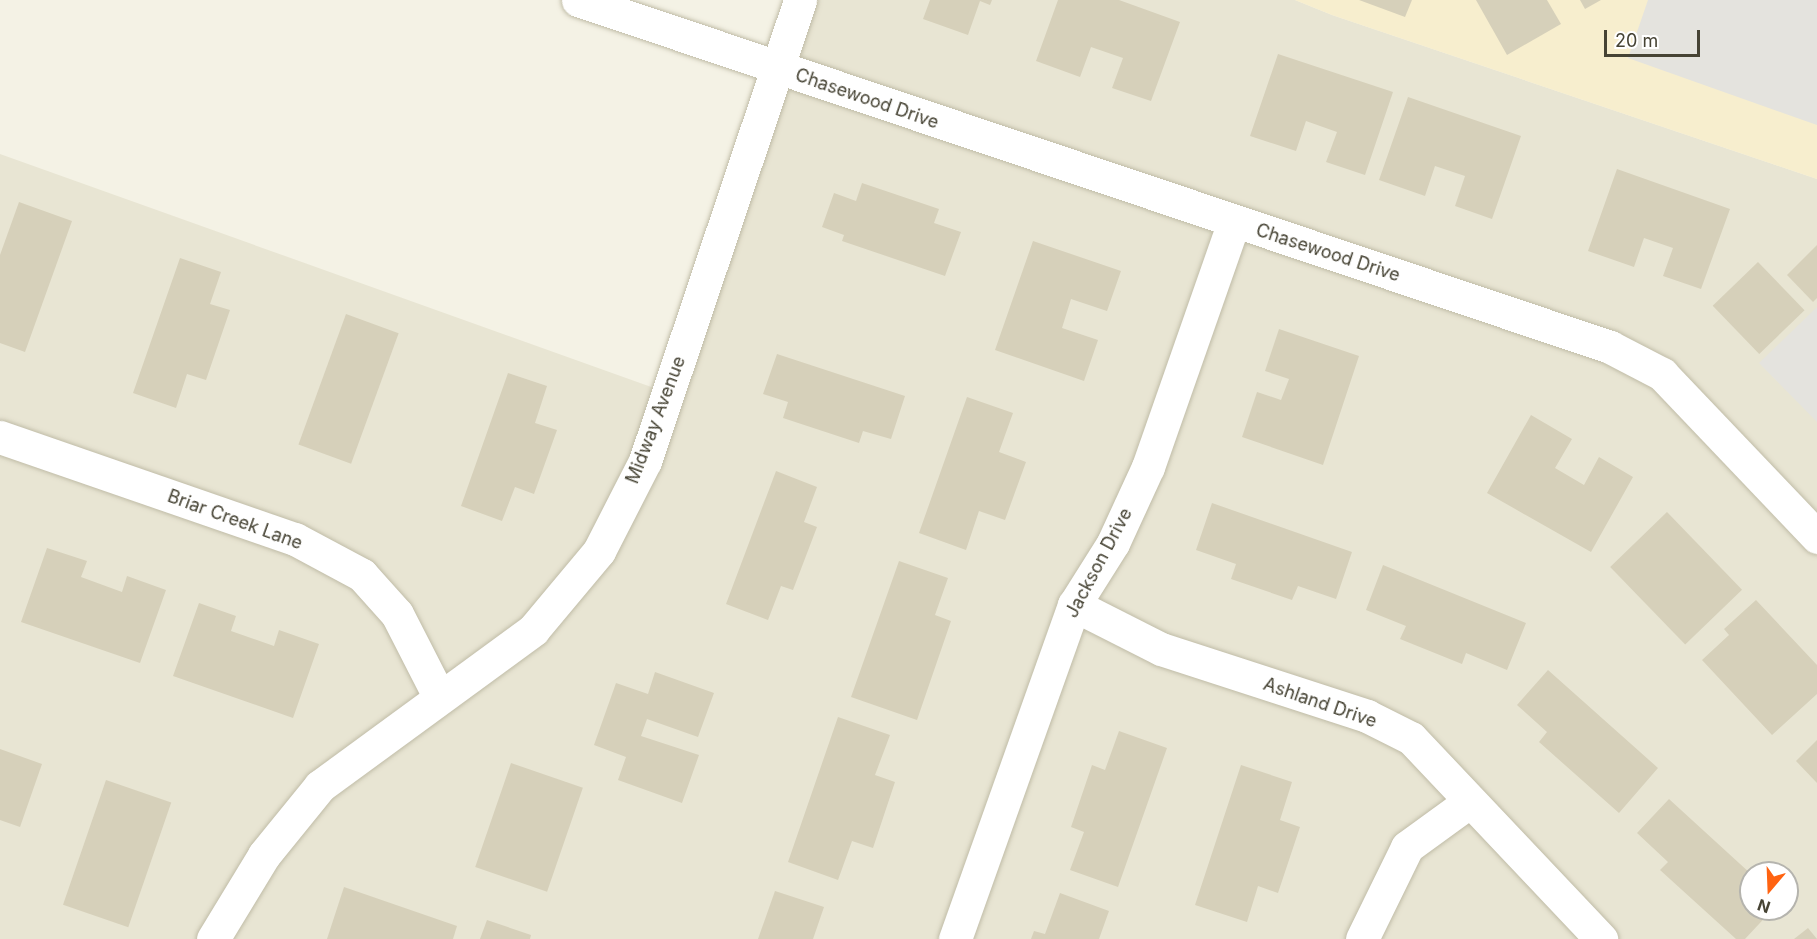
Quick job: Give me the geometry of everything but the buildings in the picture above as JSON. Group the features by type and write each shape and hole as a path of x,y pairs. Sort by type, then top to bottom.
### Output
{"street":[{"name":"Chasewood Drive","path":"578,0 777,69 1610,347 1662,374 1817,537"},
{"name":"Midway Avenue","path":"213,939 264,855 320,786 533,630 599,551 645,461 800,0"},
{"name":"Jackson Drive","path":"955,939 1074,605 1113,543 1148,467 1234,222"},
{"name":"Briar Creek Lane","path":"0,437 295,539 362,575 397,614 440,698"},
{"name":"Ashland Drive","path":"1074,605 1161,649 1367,716 1411,738 1469,802 1601,939"},
{"path":"1362,939 1407,847 1469,802"}],"shaded area":[{"path":"800,0 1295,0 1332,15 1817,179 1817,939 0,939 0,154 668,393"},
{"path":"1295,0 1817,0 1817,179 1332,15"},
{"path":"1648,0 1817,0 1817,125 1628,58"},
{"path":"1817,307 1817,422 1759,363"}]}
